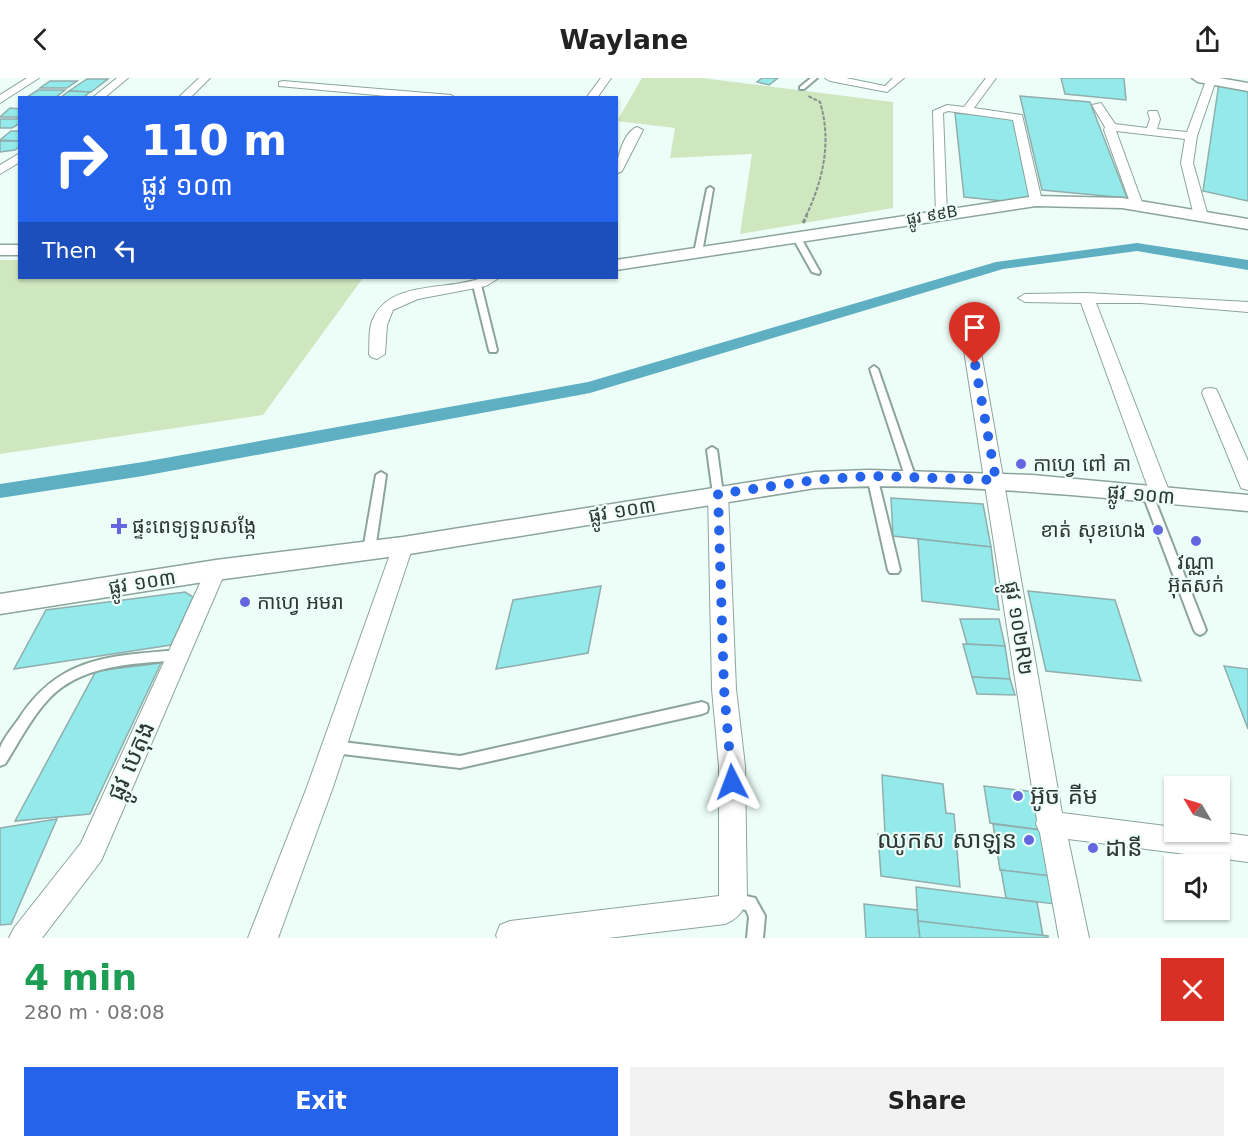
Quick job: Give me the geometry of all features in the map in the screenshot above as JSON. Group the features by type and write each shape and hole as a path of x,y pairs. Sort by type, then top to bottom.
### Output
{"street":[{"path":"0,100 34,78"},
{"path":"100,96 123,78"},
{"path":"185,96 205,78"},
{"path":"592,96 606,78"},
{"path":"830,78 887,89 899,78"},
{"path":"968,110 992,78"},
{"path":"1201,216 1187,163 1191,136 1206,79 1248,87"},
{"path":"283,84 360,94 415,96"},
{"path":"1097,105 1111,127 1110,130 1137,205"},
{"path":"940,214 938,111 947,108 1018,117 1036,201"},
{"path":"1151,130 1155,119 1153,113"},
{"path":"1111,127 1191,136"},
{"path":"618,167 638,130"},
{"path":"0,171 18,158"},
{"name":"ផ្លូវ ៩៩B","path":"618,265 1036,201 1086,201 1137,205 1248,224"},
{"path":"377,354 381,316 386,308 422,292 477,285 490,279"},
{"path":"1086,297 1155,495"},
{"path":"1025,298 1141,298 1248,307"},
{"name":"ផ្លូវ ១០២R២","path":"967,318 996,480 1049,824 1074,938"},
{"path":"1210,393 1248,483"},
{"name":"ផ្លូវ ១០៣","path":"0,604 216,570 403,546 815,480 910,476 996,480 1248,503"},
{"path":"510,935 725,910 734,902 732,766 724,689 718,494"},
{"path":"263,938 334,747 403,546"},
{"name":"ផ្លូវ បេតុង","path":"24,938 91,852 216,570"},
{"path":"1049,824 1248,849"}],"lane":[{"path":"802,91 813,78"},
{"path":"698,253 710,189"},
{"path":"797,238 816,272"},
{"path":"477,285 493,350"},
{"path":"874,369 910,476"},
{"path":"712,450 718,494"},
{"path":"369,550 381,476"},
{"path":"872,476 894,570"},
{"path":"1155,495 1200,630"},
{"path":"0,760 46,693 82,668 107,662 179,655"},
{"path":"334,747 460,762 702,708"},
{"path":"734,902 750,903 757,916 755,938"}],"path":[{"path":"797,238 822,177 826,131 820,102 802,91"}],"green space":[{"path":"642,78 702,78 893,102 893,208 740,234 752,154 670,158 675,128 618,121"},
{"path":"0,260 18,260 18,279 362,279 263,415 0,454"}],"building":[{"path":"762,78 778,78 769,85 757,82"},
{"path":"1061,78 1124,78 1126,100 1065,94"},
{"path":"87,79 108,79 91,92 69,91"},
{"path":"50,81 77,81 67,88 40,88"},
{"path":"1219,83 1248,88 1248,201 1203,191"},
{"path":"38,90 65,90 58,96 29,96"},
{"path":"69,91 90,92 85,96 63,96"},
{"path":"1020,96 1090,102 1127,198 1042,190"},
{"path":"10,108 18,109 18,117 0,117"},
{"path":"955,113 1014,118 1033,204 964,197"},
{"path":"0,119 18,119 18,124 12,128 0,128"},
{"path":"11,131 18,131 18,141 0,140"},
{"path":"0,141 18,141 18,148 15,150 0,152"},
{"path":"891,498 983,504 991,547 893,536"},
{"path":"918,539 991,547 999,610 922,601"},
{"path":"601,586 588,653 496,669 513,600"},
{"path":"1028,591 1115,600 1141,681 1046,671"},
{"path":"185,592 193,597 171,645 14,669 46,610"},
{"path":"960,619 999,619 1005,646 967,644"},
{"path":"963,644 1005,646 1010,679 972,677"},
{"path":"161,663 90,814 15,821 96,671"},
{"path":"1224,666 1248,669 1248,729"},
{"path":"972,677 1010,679 1015,695 977,694"},
{"path":"882,775 943,784 946,813 954,814 960,887 881,876 878,834 885,834"},
{"path":"984,786 1035,792 1041,830 990,823"},
{"path":"57,819 11,924 0,925 0,828"},
{"path":"993,824 1041,830 1050,876 1000,870"},
{"path":"1001,870 1050,876 1055,904 1006,898"},
{"path":"916,887 1037,902 1043,936 918,921"},
{"path":"864,904 917,910 920,938 866,938"},
{"path":"918,921 1048,936 1048,938 920,938"}],"waterway":[{"path":"0,491 143,469 590,387 1001,265 1137,247 1248,265"}],"place":[{"name":"កាហ្វេ ពៅ គា","path":"1021,464"},
{"name":"ផ្ទះពេទ្យទួលសង្កែ","path":"119,526"},
{"name":"ខាត់ សុខហេង","path":"1158,530"},
{"name":"វណ្ណា អ៊ុតសក់","path":"1196,541"},
{"name":"កាហ្វេ អមរា","path":"245,602"},
{"name":"អ៊ូច គីម","path":"1018,796"},
{"name":"ឈូកស សាឡន","path":"1029,840"},
{"name":"ដានី","path":"1093,848"}],"route":[{"path":"732,782 724,689 718,494 815,480 872,476 996,480 975,364"}]}
